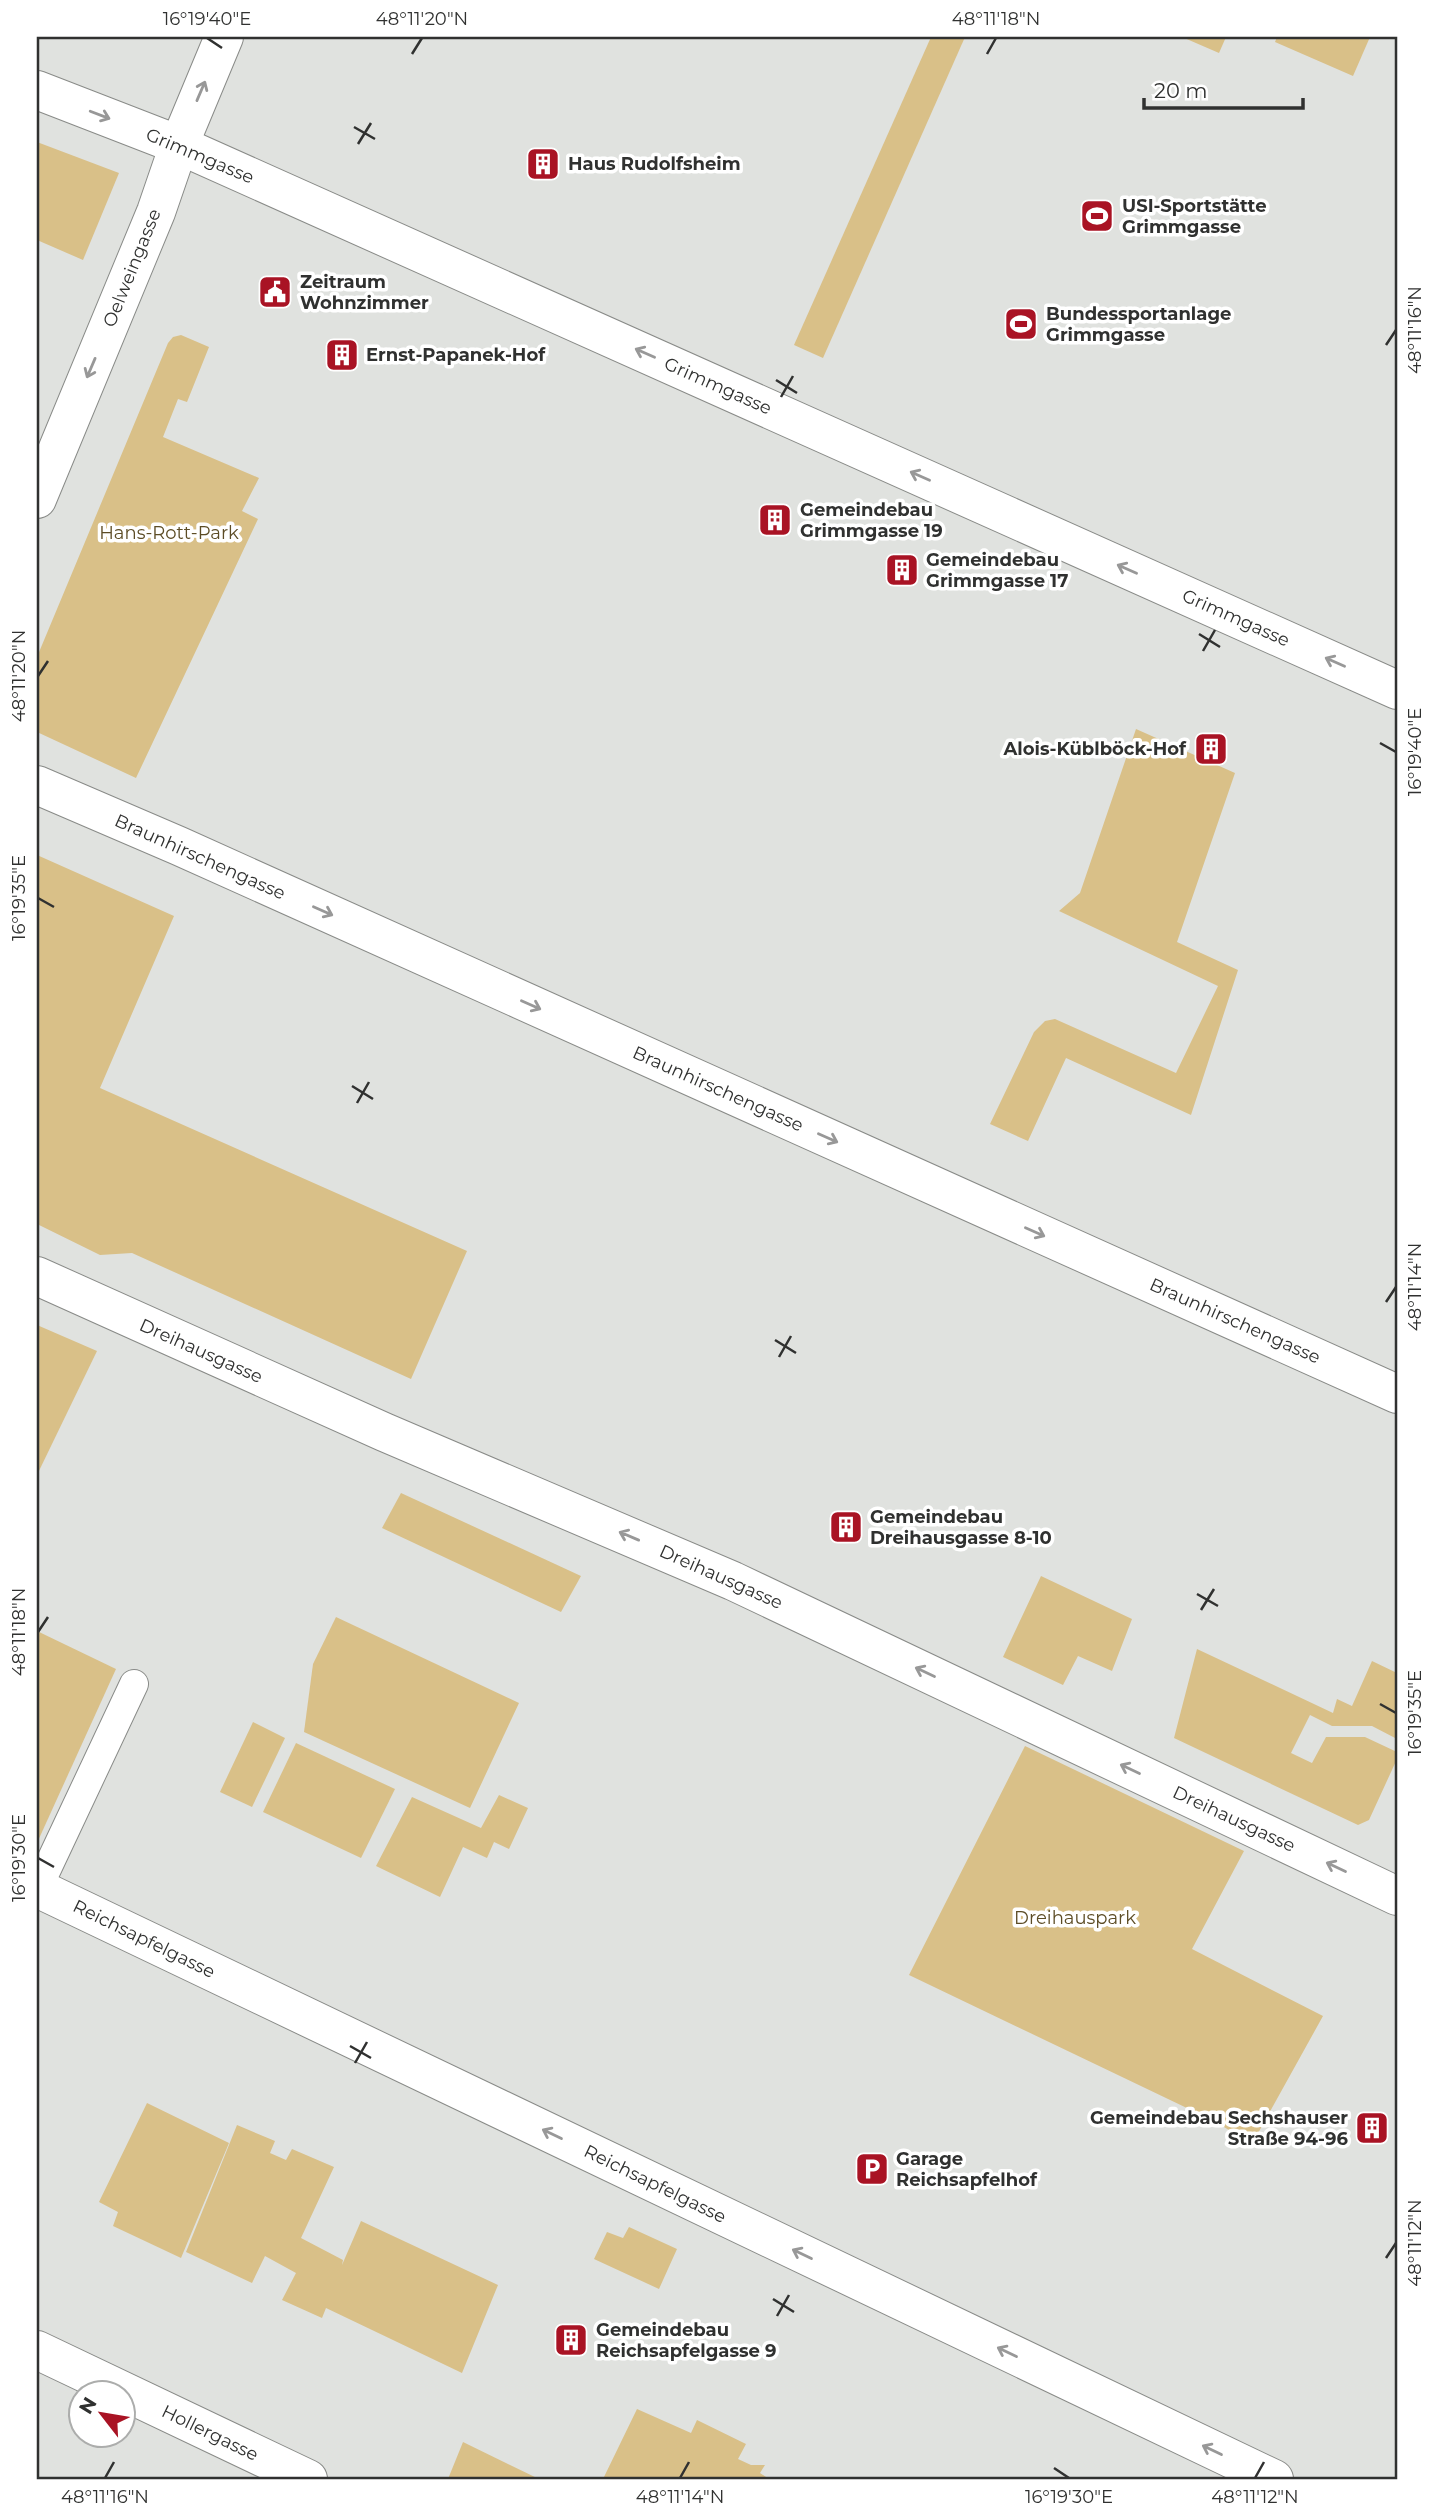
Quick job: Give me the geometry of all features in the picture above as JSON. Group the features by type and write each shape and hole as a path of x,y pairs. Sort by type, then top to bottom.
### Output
{"street":[{"name":"Oelweingasse","path":"37,499 156,212 178,145 224,37"},
{"name":"Grimmgasse","path":"37,90 178,145 1397,690"},
{"name":"Braunhirschengasse","path":"37,785 179,846 1397,1394"},
{"name":"Dreihausgasse","path":"37,1276 384,1432 733,1580 1397,1896"},
{"name":"Reichsapfelgasse","path":"37,1888 1274,2479"},
{"name":"Hollergasse","path":"37,2350 308,2479"}],"lane":[{"path":"37,1888 134,1684"}],"green space":[{"path":"931,37 965,37 823,358 794,345"},
{"path":"1182,37 1226,37 1219,53"},
{"path":"1277,37 1370,37 1353,76 1275,42"},
{"path":"37,142 119,173 83,260 37,240"},
{"name":"Hans-Rott-Park","path":"181,335 209,347 187,402 178,399 163,437 259,478 242,511 258,519 136,778 37,732 37,657 168,343 173,337"},
{"path":"1136,729 1235,773 1177,942 1238,970 1191,1115 1066,1058 1028,1141 990,1124 1034,1032 1045,1021 1055,1019 1176,1073 1218,986 1059,911 1080,893"},
{"path":"37,855 174,916 100,1088 467,1251 411,1379 132,1253 100,1255 37,1224"},
{"path":"37,1325 97,1351 37,1475"},
{"path":"401,1493 581,1576 561,1612 382,1528"},
{"path":"1041,1576 1132,1619 1112,1671 1078,1656 1063,1685 1003,1657"},
{"path":"336,1617 519,1703 470,1808 304,1732 313,1664"},
{"path":"37,1631 116,1669 37,1843"},
{"path":"1197,1649 1333,1713 1337,1699 1352,1706 1372,1661 1397,1673 1397,1739 1372,1726 1332,1726 1310,1715 1291,1753 1312,1763 1326,1737 1365,1737 1397,1752 1397,1759 1369,1820 1358,1825 1174,1738"},
{"path":"253,1722 285,1738 252,1807 220,1792"},
{"path":"296,1743 395,1789 361,1858 263,1812"},
{"name":"Dreihauspark","path":"1025,1746 1244,1851 1192,1949 1323,2016 1252,2144 1214,2121 909,1975"},
{"path":"499,1795 528,1808 509,1849 494,1842 487,1858 463,1847 440,1897 376,1866 412,1797 481,1828"},
{"path":"147,2103 229,2143 181,2258 113,2226 118,2212 99,2202"},
{"path":"237,2125 275,2141 270,2153 286,2160 292,2149 334,2167 301,2238 343,2260 342,2265 361,2221 498,2285 462,2373 326,2308 322,2318 282,2300 296,2273 265,2256 252,2283 186,2252"},
{"path":"629,2227 677,2249 659,2289 594,2259 607,2232 623,2238"},
{"path":"637,2409 691,2433 697,2420 746,2444 738,2459 751,2465 765,2465 760,2473 769,2479 603,2479"},
{"path":"463,2442 539,2479 448,2479"}],"place":[{"name":"Haus Rudolfsheim","path":"543,164"},
{"name":"USI-Sportstätte Grimmgasse","path":"1097,216"},
{"name":"Zeitraum Wohnzimmer","path":"275,292"},
{"name":"Bundessportanlage Grimmgasse","path":"1021,324"},
{"name":"Ernst-Papanek-Hof","path":"342,355"},
{"name":"Gemeindebau Grimmgasse 19","path":"775,520"},
{"name":"Gemeindebau Grimmgasse 17","path":"902,570"},
{"name":"Alois-Küblböck-Hof","path":"1211,749"},
{"name":"Gemeindebau Dreihausgasse 8-10","path":"846,1527"},
{"name":"Gemeindebau Sechshauser Straße 94-96","path":"1372,2128"},
{"name":"Garage Reichsapfelhof","path":"872,2169"},
{"name":"Gemeindebau Reichsapfelgasse 9","path":"571,2340"}]}
